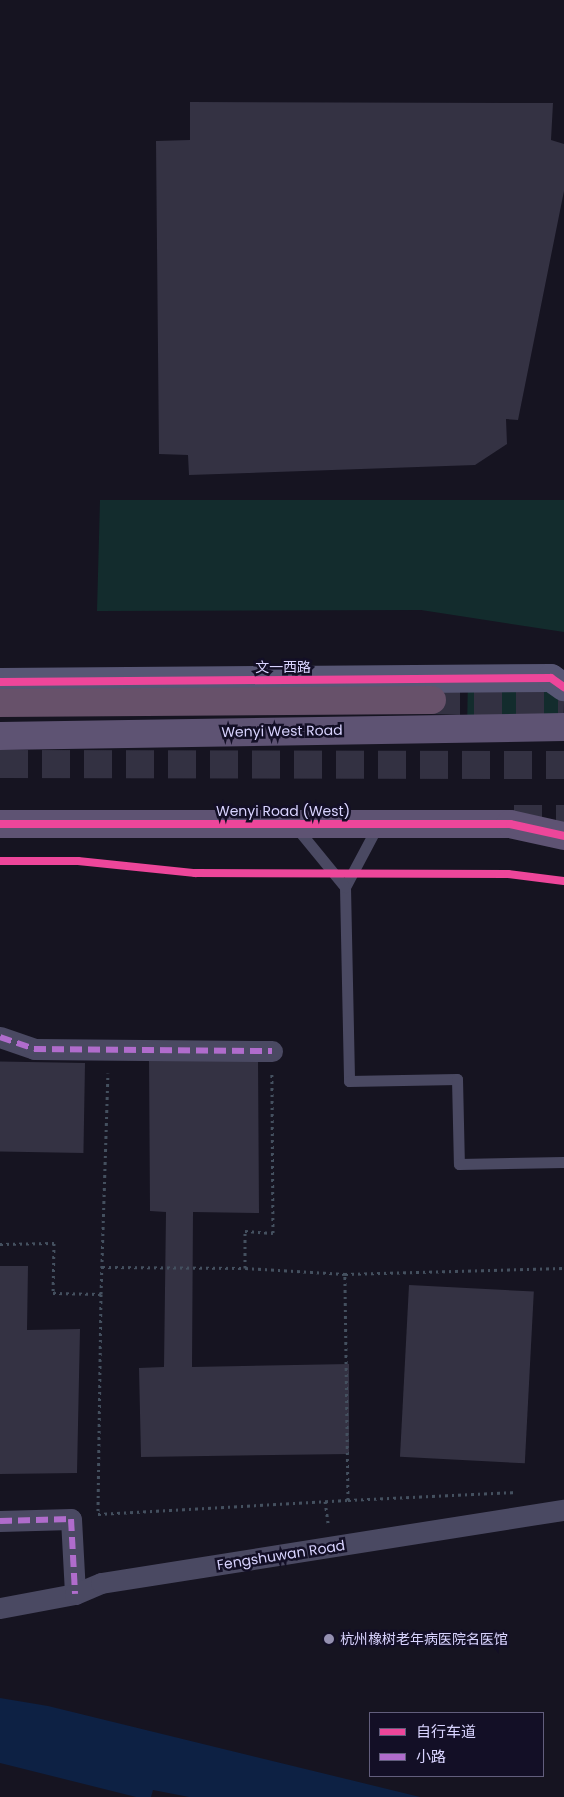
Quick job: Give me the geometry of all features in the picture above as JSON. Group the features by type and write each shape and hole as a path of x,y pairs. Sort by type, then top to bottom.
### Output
{"highway":[{"path":"0,703 432,700"}],"main road":[{"name":"文一西路","path":"0,682 551,678 564,687"},
{"name":"Wenyi West Road","path":"0,736 564,727"},
{"name":"Wenyi Road (West)","path":"0,824 510,824 564,836"}],"street":[{"path":"0,1037 34,1049 272,1051"},
{"name":"Fengshuwan Road","path":"0,1608 75,1594 101,1583 564,1510"},
{"path":"0,1521 71,1519 75,1594"}],"lane":[{"path":"292,824 345,887"},
{"path":"379,824 345,887 349,1081 457,1079 458,1164 564,1162"}],"path":[{"path":"109,1050 101,1294 98,1514 525,1491"},
{"path":"245,1268 245,1231 273,1233 272,1051"},
{"path":"0,1244 54,1243 52,1293 101,1294"},
{"path":"102,1267 245,1268 345,1274 564,1268"},
{"path":"345,1274 348,1500"}],"green space":[{"path":"100,500 564,500 564,632 421,610 97,611"},
{"path":"468,675 562,677 561,719 467,717"}],"water":[{"path":"0,1698 48,1706 420,1797 189,1797 153,1790 151,1797 136,1797 0,1763"}],"building":[{"path":"190,102 553,103 551,140 564,144 564,191 518,420 506,419 507,444 475,465 189,475 188,455 159,454 156,141 190,140"},
{"path":"149,1058 258,1059 259,1213 193,1212 192,1367 349,1364 349,1454 141,1457 139,1368 164,1367 166,1212 150,1211"},
{"path":"0,1062 85,1063 83,1153 0,1152"},
{"path":"0,1266 28,1266 27,1330 80,1329 77,1473 0,1474"},
{"path":"409,1285 534,1292 525,1463 400,1457"}],"tunnel":[{"path":"432,700 564,704"},
{"path":"0,764 564,765"},
{"path":"514,819 564,819"}],"marked path":[{"path":"0,1037 34,1049 272,1051"},
{"path":"0,1521 71,1519 75,1594"}],"cycle path":[{"path":"0,682 551,678 564,687"},
{"path":"0,824 510,824 564,836"},
{"path":"0,861 78,861 195,873 508,874 564,881"}],"place":[{"name":"杭州橡树老年病医院名医馆","path":"329,1639"}]}
